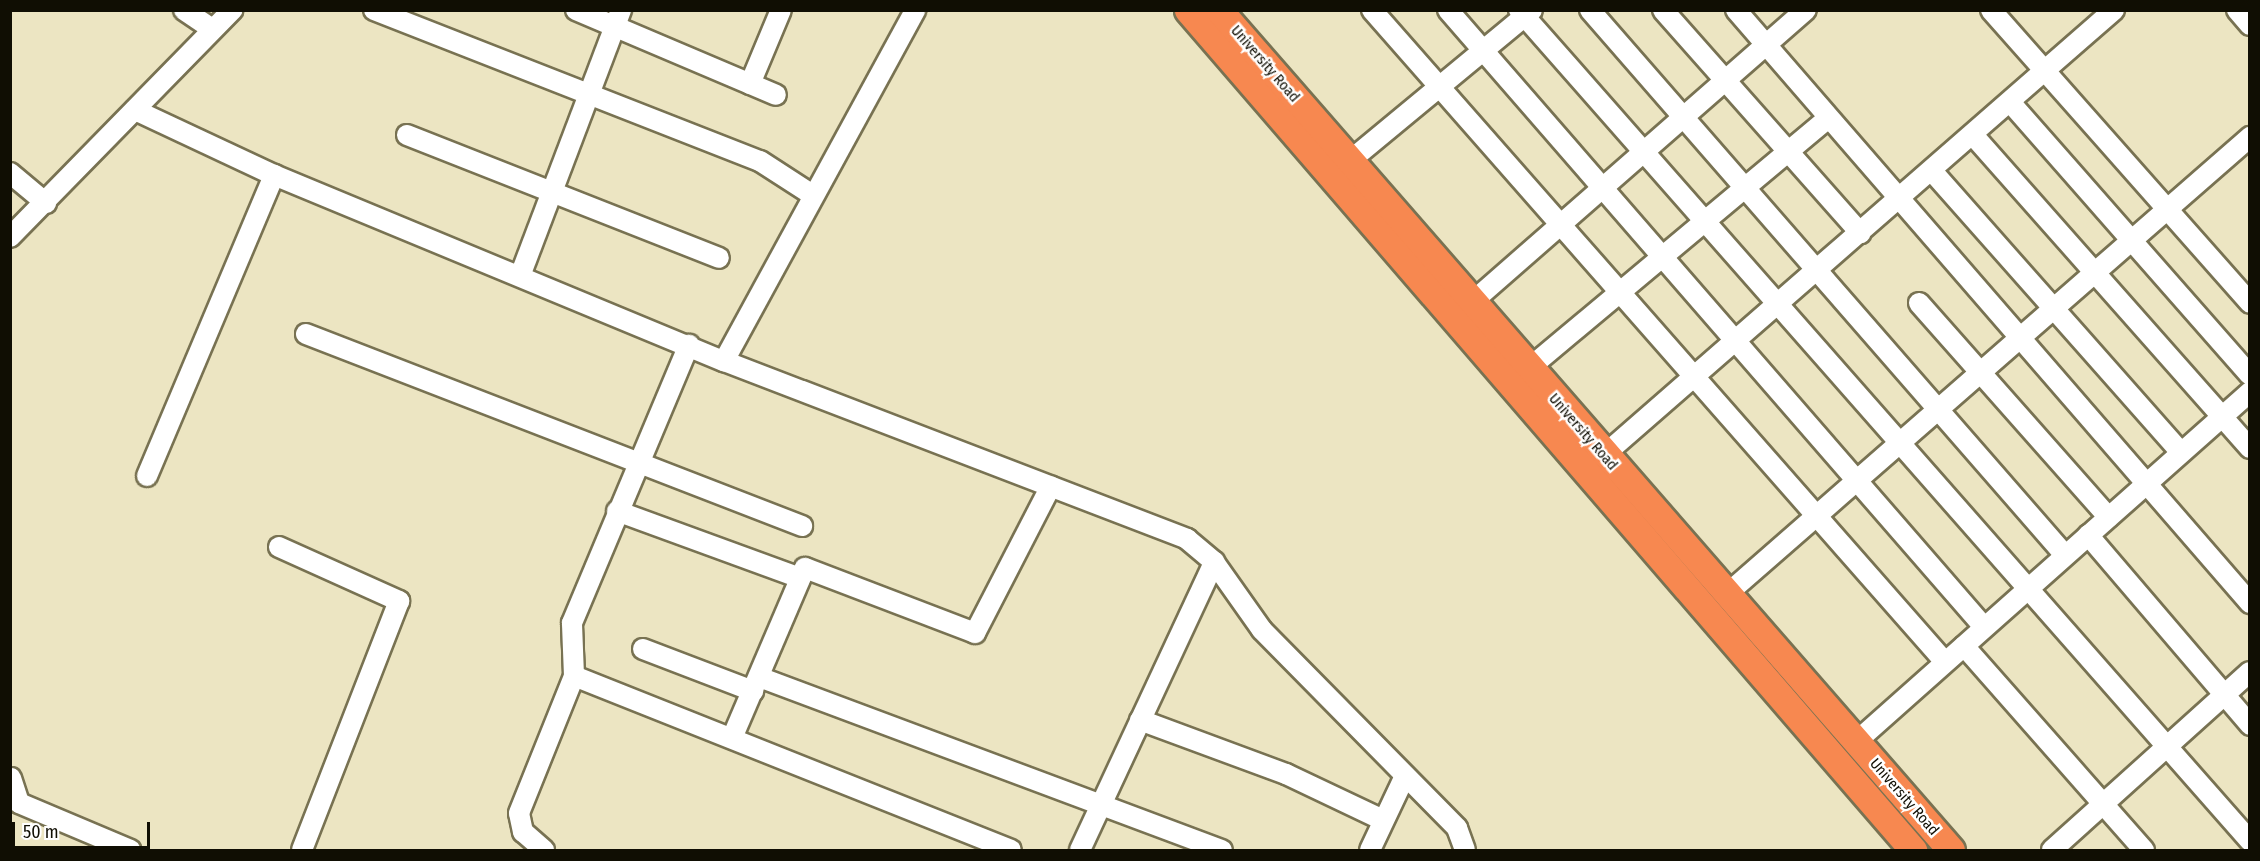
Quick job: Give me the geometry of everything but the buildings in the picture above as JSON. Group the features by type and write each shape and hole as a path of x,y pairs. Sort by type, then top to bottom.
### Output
{"highway":[{"name":"University Road","path":"1188,10 1224,19 1340,169 1519,377 1913,850"},
{"name":"University Road","path":"1340,169 1471,303 1519,377 1604,455 1951,850"}],"street":[{"path":"184,10 212,28"},
{"path":"10,237 46,203 212,28 232,10"},
{"path":"374,10 589,97 760,161 811,194"},
{"path":"576,10 618,18 776,95"},
{"path":"750,84 781,10"},
{"path":"724,361 811,194 915,10"},
{"path":"1372,10 1945,662"},
{"path":"1448,10 1600,190 1736,341 1856,483 1984,627"},
{"path":"1590,10 1819,269 2065,555"},
{"path":"1663,10 1860,233"},
{"path":"1736,10 2250,603"},
{"path":"1991,10 2250,303"},
{"path":"1604,455 1899,200 2114,10"},
{"path":"2237,10 2250,25"},
{"path":"1471,303 1766,46 1800,12"},
{"path":"1340,169 1484,51 1525,13 1775,307 2250,841"},
{"path":"520,276 618,18"},
{"path":"2010,102 2131,243 2250,375"},
{"path":"135,110 274,175 724,361 1187,538 1214,562 1262,630 1456,828 1465,850"},
{"path":"1519,377 1828,118"},
{"path":"407,135 550,195 719,258"},
{"path":"1972,135 2250,448"},
{"path":"1727,594 2058,308 2250,137"},
{"path":"1932,171 2058,308 2181,452"},
{"path":"10,173 46,203"},
{"path":"147,476 274,175"},
{"path":"1919,303 2108,518"},
{"path":"306,334 802,526"},
{"path":"544,850 523,832 519,813 574,676 572,623 689,345"},
{"path":"1857,741 2250,392"},
{"path":"732,738 805,568 818,568 975,633 1051,486"},
{"path":"618,512 800,579"},
{"path":"2088,535 2250,725"},
{"path":"279,547 399,601 302,850"},
{"path":"1080,850 1214,562"},
{"path":"1964,645 2144,850"},
{"path":"643,649 756,684 1222,850"},
{"path":"2052,850 2250,672"},
{"path":"574,676 1011,850"},
{"path":"1140,720 1286,774 1383,820"},
{"path":"1370,850 1405,776"},
{"path":"11,778 19,803 130,850"}]}
